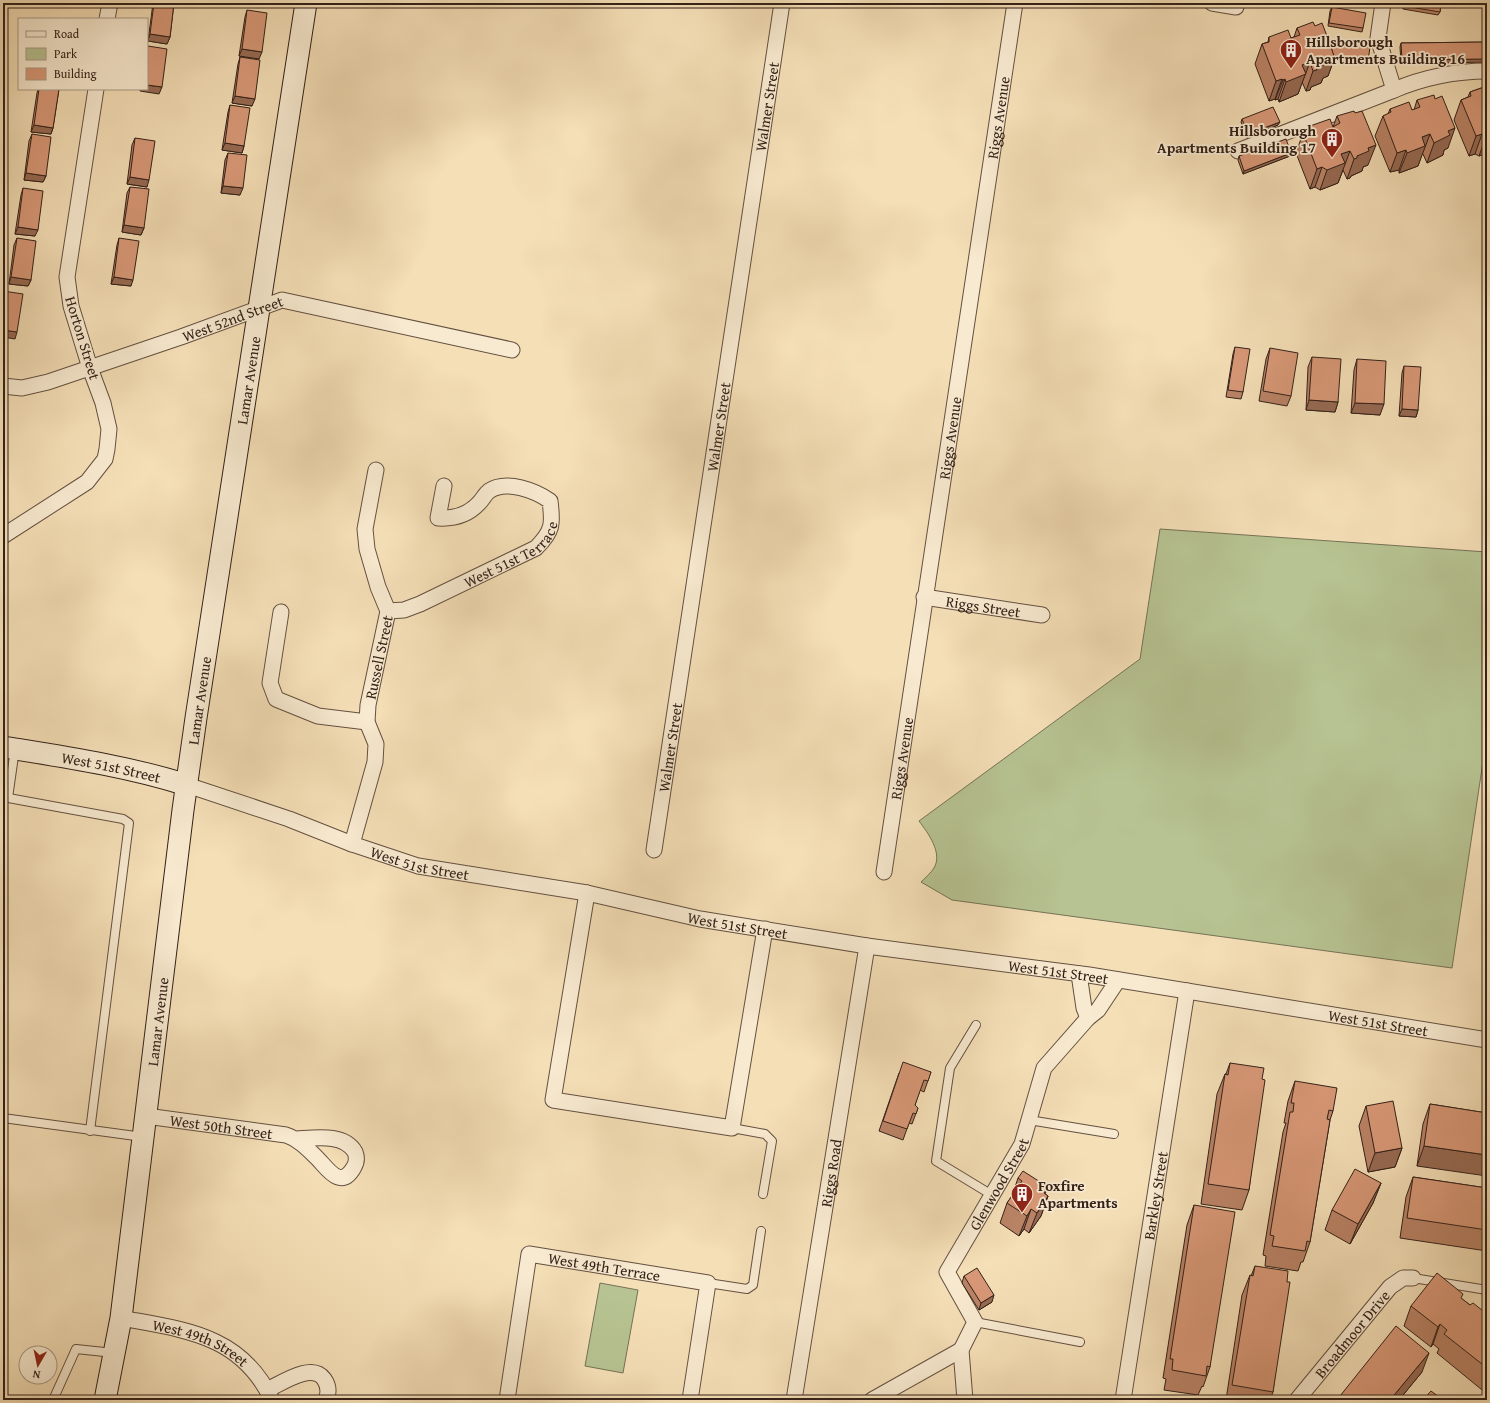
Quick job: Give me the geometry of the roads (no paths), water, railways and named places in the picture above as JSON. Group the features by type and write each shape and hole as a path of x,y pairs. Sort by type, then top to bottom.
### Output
{"street":[{"path":"107,18 110,3"},
{"name":"Lamar Avenue","path":"105,1400 121,1318 187,785 306,3"},
{"name":"Walmer Street","path":"654,850 782,3"},
{"name":"Riggs Avenue","path":"884,872 924,597 1015,3"},
{"path":"1212,3 1231,5"},
{"path":"1383,3 1378,38 1394,90"},
{"path":"1238,151 1423,79 1438,75 1467,71 1487,71"},
{"name":"Horton Street","path":"3,536 87,482 105,459 109,429 104,403 90,368 71,306 67,277 96,90"},
{"name":"West 52nd Street","path":"3,386 22,388 48,382 260,309 279,300 287,300 512,350"},
{"name":"Russell Street","path":"352,844 375,762 376,744 367,722 368,705 388,611 378,587 368,549 365,529 376,470"},
{"name":"West 51st Terrace","path":"388,611 404,610 420,604 536,548 548,536 552,519 550,501 538,493 522,488 501,487 489,491 468,512 450,518 438,518 444,486"},
{"name":"Riggs Street","path":"924,597 1042,615"},
{"path":"281,612 270,683 276,699 318,716 367,722"},
{"name":"West 51st Street","path":"9,748 108,765 164,778 289,819 352,844 418,866 588,893 700,919 867,946 1079,974 1487,1040"},
{"path":"588,893 553,1100 732,1128 765,929"},
{"name":"Riggs Road","path":"794,1400 867,946"},
{"path":"1079,974 1084,1008 1088,1018"},
{"name":"Glenwood Street","path":"975,1322 946,1272 1022,1144 1044,1068 1088,1018 1098,1010 1118,980"},
{"name":"Barkley Street","path":"1123,1400 1187,991"},
{"name":"West 50th Street","path":"146,1116 274,1132 296,1139"},
{"name":"West 49th Terrace","path":"507,1400 529,1254 708,1283"},
{"name":"Broadmoor Drive","path":"1297,1400 1390,1287 1402,1278 1413,1278"},
{"path":"690,1400 708,1283"},
{"name":"West 49th Street","path":"121,1318 179,1328 212,1340 242,1361 269,1395 301,1374 314,1371 320,1375 326,1383 328,1391 326,1400"},
{"path":"964,1400 961,1350 975,1322"},
{"path":"872,1400 961,1350"}],"lane":[{"path":"9,748 5,798 123,819 129,823 90,1131"},
{"path":"976,1025 950,1068 936,1161 992,1195"},
{"path":"3,1118 143,1137"},
{"path":"1029,1120 1114,1134"},
{"path":"732,1128 765,1134 772,1142 763,1194"},
{"path":"708,1283 747,1289 753,1285 761,1231"},
{"path":"1413,1278 1487,1290"},
{"path":"975,1322 1080,1342"},
{"path":"53,1400 76,1349 115,1353"}],"place":[{"name":"Hillsborough Apartments Building 16","path":"1291,70"},
{"name":"Hillsborough Apartments Building 17","path":"1332,158"},
{"name":"Foxfire Apartments","path":"1022,1214"}]}
